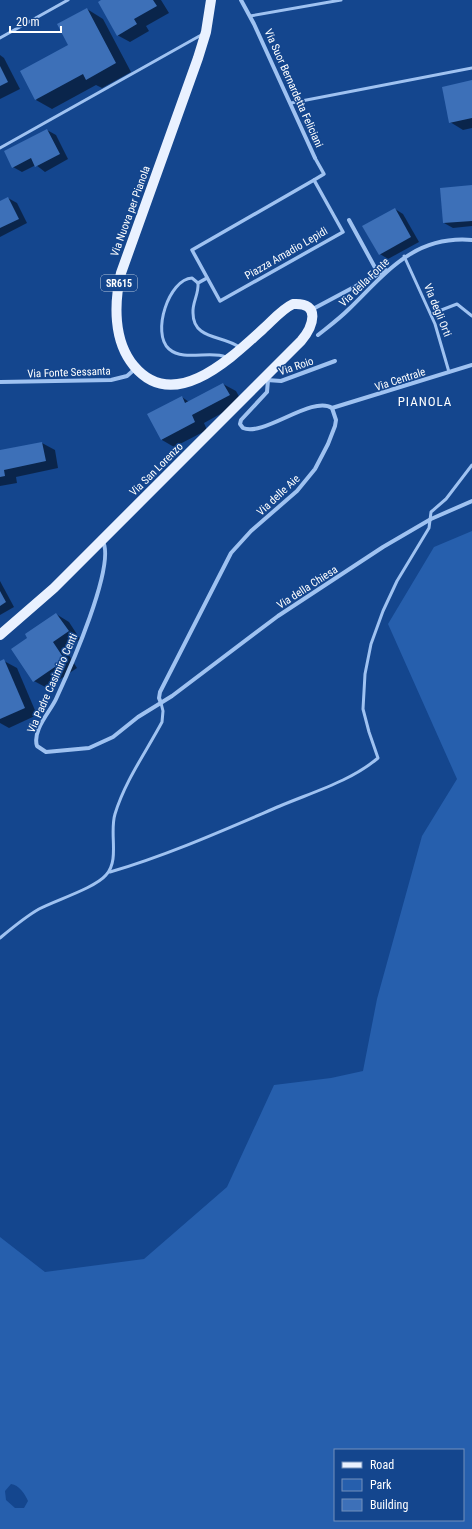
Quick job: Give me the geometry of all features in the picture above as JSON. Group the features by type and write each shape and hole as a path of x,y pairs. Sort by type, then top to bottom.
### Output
{"main road":[{"name":"Via Nuova per Pianola","path":"211,0 206,32 173,128 127,253 118,287 117,314 121,339 126,355 142,375 155,382 180,385 198,379 228,358 288,306 293,304 301,304 311,311"},
{"name":"Via San Lorenzo","path":"0,635 54,588 266,378 308,334 313,323 313,314 311,311"}],"street":[{"name":"Via Suor Bernardetta Feliciani","path":"241,0 250,16 315,158 324,174 314,180"},
{"name":"Piazza Amadio Lepidi","path":"314,180 343,232 220,301 192,250 314,180"},
{"path":"349,220 378,273"},
{"name":"Via della Fonte","path":"318,335 348,310 388,268 404,256 443,240 472,240"},
{"path":"311,311 388,268"},
{"path":"198,283 207,278"},
{"name":"Via Roio","path":"266,378 281,381 335,361"},
{"name":"Via Centrale","path":"332,408 472,365"},
{"name":"Via Fonte Sessanta","path":"0,382 111,380 127,376 136,368"},
{"path":"266,378 267,392 241,420 240,424 243,428 250,430 315,407 328,405 332,408"},
{"name":"Via delle Aie","path":"161,703 159,696 162,687 225,562 238,544 307,481 315,469 332,434 336,420 332,408"},
{"name":"Via della Chiesa","path":"161,703 278,616 407,532 431,519 472,501"},
{"name":"Via Padre Casimiro Centi","path":"102,540 105,544 106,557 96,600 56,699 38,730 35,742 42,751 50,753 89,748 113,737 161,703"}],"lane":[{"path":"0,38 68,0"},
{"path":"250,16 341,0"},
{"path":"0,148 206,32"},
{"path":"291,103 472,68"},
{"name":"Via degli Orti","path":"404,256 431,314 442,344 449,372"},
{"path":"228,358 218,355 175,352 167,347 163,340 161,331 162,319 166,306 174,291 186,279 192,278 198,283 193,318 198,329 207,335 228,341 240,348"},
{"path":"431,314 458,304 472,316"},
{"path":"0,938 37,910 98,882 110,872 147,861 336,783 368,767 378,758 363,709 365,674 372,644 386,605 397,581 424,538 431,519 430,515 433,510 446,499 472,465"},
{"path":"110,872 113,858 112,835 115,813 124,791 162,722 163,711 161,703"}],"green space":[{"path":"472,531 472,1529 0,1529 0,1237 45,1272 144,1259 227,1187 274,1085 331,1078 363,1071 377,999 422,836 457,779 388,624 434,547","holes":["11,1484 19,1488 27,1498 28,1501 24,1508 15,1508 6,1500 5,1491"]}],"building":[{"path":"101,0 153,0 157,6 134,19 137,24 117,36 98,2"},
{"path":"87,8 116,63 86,80 83,74 35,100 20,71 68,45 57,24"},
{"path":"0,66 8,82 0,86"},
{"path":"472,80 472,118 449,123 442,87"},
{"path":"47,129 60,154 35,167 31,158 12,168 4,151"},
{"path":"472,185 472,221 443,223 440,188"},
{"path":"8,197 19,219 0,228 0,201"},
{"path":"395,208 411,237 379,255 362,226"},
{"path":"223,383 230,395 192,415 195,422 161,440 147,414 182,396 185,403"},
{"path":"42,442 46,461 4,470 5,476 0,477 0,450"},
{"path":"0,591 6,602 0,606"},
{"path":"56,613 69,631 53,642 65,660 33,682 11,649 27,638 25,634"},
{"path":"4,659 25,708 0,719 0,661"}],"district":[{"name":"PIANOLA","path":"425,401"}]}
